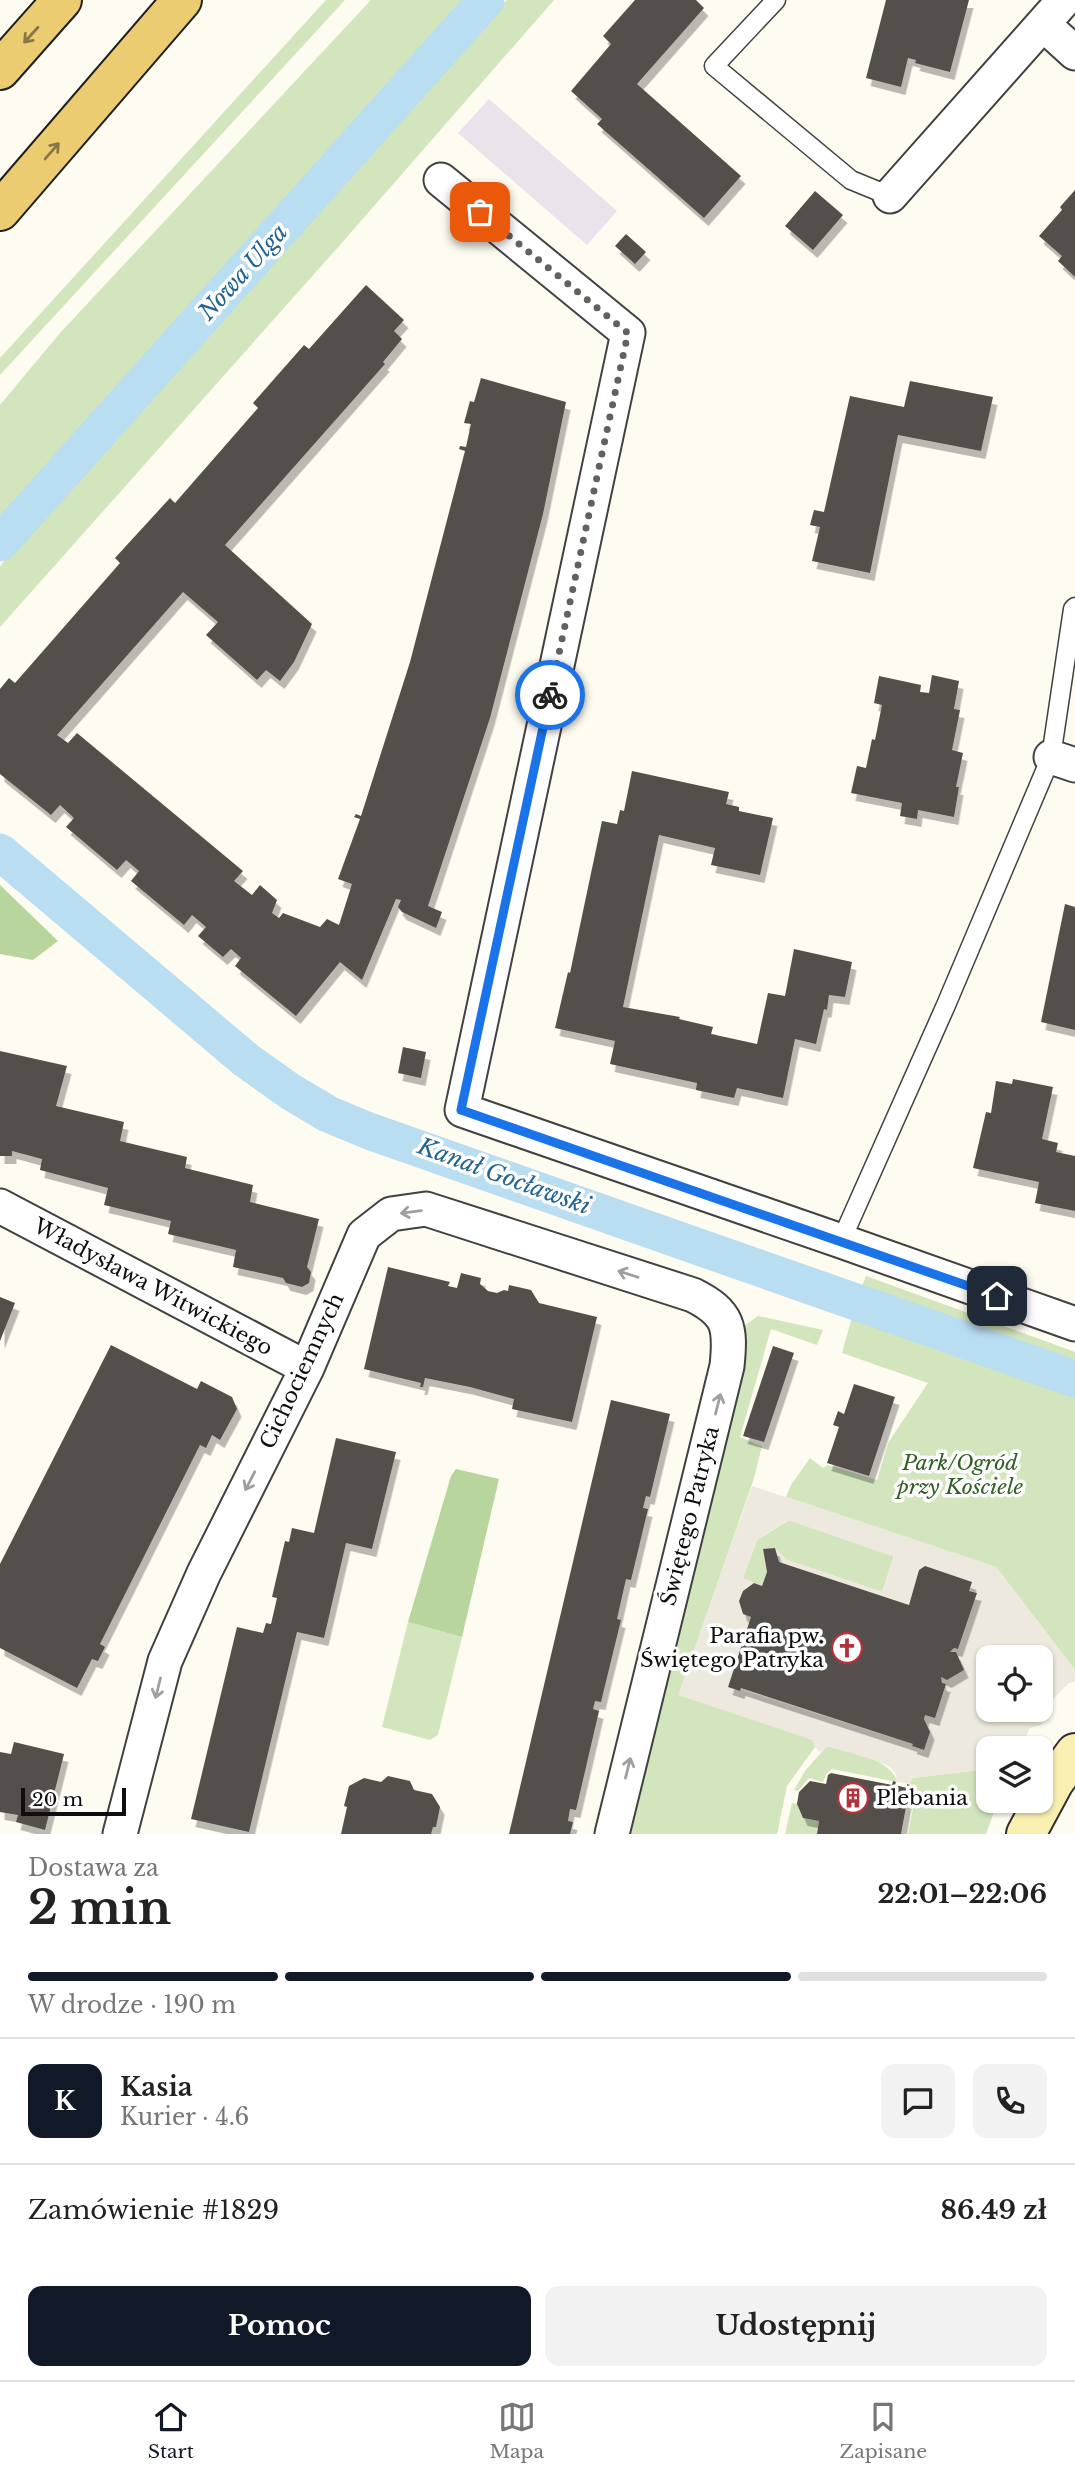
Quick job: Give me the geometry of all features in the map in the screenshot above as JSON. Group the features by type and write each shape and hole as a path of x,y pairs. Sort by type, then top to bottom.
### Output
{"main road":[{"path":"0,70 62,0"},
{"path":"0,211 182,0"}],"street":[{"path":"890,196 1054,12 1075,53"},
{"path":"441,180 628,333 461,1110 1075,1324"},
{"name":"Władysława Witwickiego","path":"0,1206 307,1368"},
{"name":"Cichociemnych","path":"120,1834 165,1661 204,1573 307,1368 364,1235 391,1214 426,1209 693,1295"},
{"name":"Świętego Patryka","path":"612,1834 727,1366 730,1343 725,1319 713,1305 693,1295"},
{"path":"1026,1834 1054,1782 1075,1753"}],"lane":[{"path":"776,0 714,66 852,180 890,196"},
{"path":"841,1241 946,1005 1063,761 1075,607"}],"shaded area":[{"path":"489,99 617,211 587,245 458,133"},
{"path":"752,1486 996,1567 1075,1670 1075,1682 1069,1683 1053,1699 1053,1645 976,1645 976,1722 1042,1722 1042,1725 1030,1728 1026,1736 976,1736 976,1771 912,1778 910,1784 897,1782 896,1774 889,1766 828,1746 820,1752 813,1740 678,1695","holes":["788,1520 894,1557 882,1592 787,1560 775,1548 779,1562 909,1605 919,1570 977,1593 959,1648 950,1652 964,1670 947,1679 941,1677 942,1683 946,1685 935,1717 925,1715 924,1719 930,1732 924,1750 912,1746 913,1744 728,1686 751,1617 743,1614 739,1601 743,1591 754,1583 762,1586 743,1578 757,1540"]}],"green space":[{"path":"326,0 345,0 0,375 0,358"},
{"path":"371,0 469,0 0,520 0,405 60,333"},
{"path":"507,0 554,0 0,627 0,566 331,200"},
{"path":"0,885 58,941 33,960 0,954"},
{"path":"866,1276 1075,1352 1075,1372 859,1294"},
{"name":"Park/Ogród przy Kościele","path":"854,1310 1075,1388 1075,1670 996,1567 786,1497 810,1458 823,1468 828,1465 877,1480 888,1443 928,1383 842,1353"},
{"path":"758,1316 823,1330 817,1345 771,1329 740,1437 762,1446 754,1478 679,1694 813,1740 815,1747 787,1786 777,1834 629,1834 741,1328"},
{"path":"456,1469 499,1479 462,1637 408,1622 451,1476"},
{"path":"789,1520 894,1556 882,1592 787,1560 775,1548 763,1550 767,1572 762,1586 743,1578 757,1540"},
{"path":"408,1622 462,1637 438,1735 430,1740 382,1727"},
{"path":"827,1746 879,1762 894,1774 897,1782 832,1769 823,1782 809,1778 798,1791 794,1790 805,1771"},
{"path":"976,1771 976,1813 994,1813 986,1834 908,1834 917,1787 910,1784 912,1778"},
{"path":"792,1803 797,1804 803,1818 819,1821 817,1834 785,1834"}],"building":[{"path":"635,0 696,0 704,8 637,84 741,176 704,218 597,124 602,119 571,91 611,44 603,36"},
{"path":"886,0 969,0 950,72 915,63 916,60 908,58 901,87 866,78"},
{"path":"1075,190 1075,277 1058,261 1062,256 1039,236"},
{"path":"815,191 843,215 813,250 785,226"},
{"path":"626,234 646,252 635,264 615,246"},
{"path":"366,285 404,320 394,331 402,339 383,362 385,364 225,545 312,624 294,662 280,681 266,670 257,680 206,635 218,622 183,592 57,735 68,743 77,733 243,871 234,881 252,895 260,885 277,900 272,913 279,918 283,913 320,927 327,919 339,925 352,884 338,879 360,819 354,817 356,814 361,816 410,662 465,451 459,449 460,446 466,447 471,424 464,423 470,401 474,402 481,378 566,402 543,514 490,718 428,906 442,912 436,928 402,912 398,907 401,900 396,899 362,980 340,962 296,1016 235,966 241,958 231,949 223,957 198,936 206,927 192,915 184,925 131,881 139,871 126,860 117,870 66,827 74,818 60,805 51,815 0,774 0,689 9,678 15,683 120,563 115,558 170,498 175,503 258,408 253,403 304,345 309,349"},
{"path":"910,381 993,397 981,451 898,435 870,573 812,561 820,527 810,525 814,510 824,512 850,396 904,407"},
{"path":"932,675 959,681 954,709 960,710 952,750 963,753 956,787 959,787 954,817 918,810 917,819 900,816 902,803 851,793 857,766 866,768 872,739 875,740 882,705 874,703 879,676 921,685 920,692 929,693"},
{"path":"632,771 729,792 726,804 739,807 739,811 773,818 760,875 711,865 715,848 659,835 623,1007 680,1017 679,1019 713,1027 711,1034 757,1044 768,993 785,996 794,949 852,962 845,997 829,995 816,1044 795,1039 783,1098 737,1088 734,1098 696,1090 697,1083 610,1064 615,1041 555,1028 568,972 570,973 602,821 617,824 620,810 624,811"},
{"path":"1065,904 1075,907 1075,1030 1041,1022"},
{"path":"403,1047 426,1052 421,1078 398,1073"},
{"path":"0,1051 67,1066 56,1106 124,1122 120,1141 187,1157 185,1168 253,1185 250,1202 319,1219 307,1267 311,1272 309,1283 302,1287 286,1283 283,1278 233,1267 236,1250 168,1234 171,1221 104,1205 108,1188 40,1170 42,1159 12,1151 12,1156 0,1156"},
{"path":"1013,1079 1053,1087 1042,1139 1058,1143 1056,1152 1075,1156 1075,1211 1035,1203 1039,1182 973,1168 986,1112 991,1113 996,1081 1012,1084"},
{"path":"388,1267 450,1282 448,1286 457,1288 461,1273 481,1278 480,1284 488,1291 508,1291 509,1285 531,1290 539,1303 597,1317 572,1422 512,1409 514,1399 470,1387 425,1378 423,1387 420,1387 421,1383 364,1369"},
{"path":"0,1297 15,1303 0,1341"},
{"path":"111,1345 197,1389 201,1381 232,1397 237,1409 220,1440 212,1435 206,1448 200,1445 100,1644 105,1647 98,1661 92,1659 77,1688 0,1648 0,1564"},
{"path":"773,1346 794,1353 764,1442 743,1436"},
{"path":"854,1384 895,1397 869,1476 827,1463 839,1427 833,1425 838,1411 844,1414"},
{"path":"611,1400 670,1414 650,1497 646,1496 643,1508 648,1509 631,1580 626,1579 617,1619 621,1620 601,1702 595,1701 593,1709 599,1711 576,1810 570,1809 568,1821 573,1822 570,1834 509,1834"},
{"path":"336,1438 396,1452 372,1549 346,1543 324,1638 297,1632 249,1832 191,1819 237,1627 263,1633 266,1623 271,1624 277,1598 272,1597 285,1541 289,1542 292,1528 314,1533"},
{"name":"Parafia pw. Świętego Patryka","path":"775,1548 779,1562 909,1605 919,1570 925,1566 972,1582 969,1591 977,1593 958,1649 954,1648 950,1652 956,1652 964,1670 947,1680 941,1677 942,1683 946,1684 935,1718 925,1715 924,1719 930,1732 924,1750 912,1746 913,1744 741,1688 740,1691 728,1687 751,1617 743,1614 739,1601 743,1591 754,1583 762,1586 767,1572 763,1549"},
{"path":"14,1742 64,1754 45,1830 16,1822 18,1815 0,1812 0,1752 11,1754"},
{"name":"Plebania","path":"831,1773 892,1785 893,1781 896,1782 895,1785 907,1788 907,1784 910,1785 901,1834 817,1834 819,1821 803,1818 797,1804 799,1792 810,1781 826,1784"},
{"path":"388,1776 410,1781 414,1790 432,1794 440,1807 436,1827 433,1827 431,1834 341,1834 349,1786 364,1778 381,1782"}],"waterway":[{"name":"Nowa Ulga","path":"0,543 486,0"},
{"name":"Kanał Gocławski","path":"0,852 246,1060 328,1114 369,1131 1075,1379"}],"way so far":[{"path":"480,212 628,333 550,695"}],"place":[{"name":"Parafia pw. Świętego Patryka","path":"847,1648"},
{"name":"Plebania","path":"853,1798"}],"route":[{"path":"550,695 461,1110 997,1296"}]}
